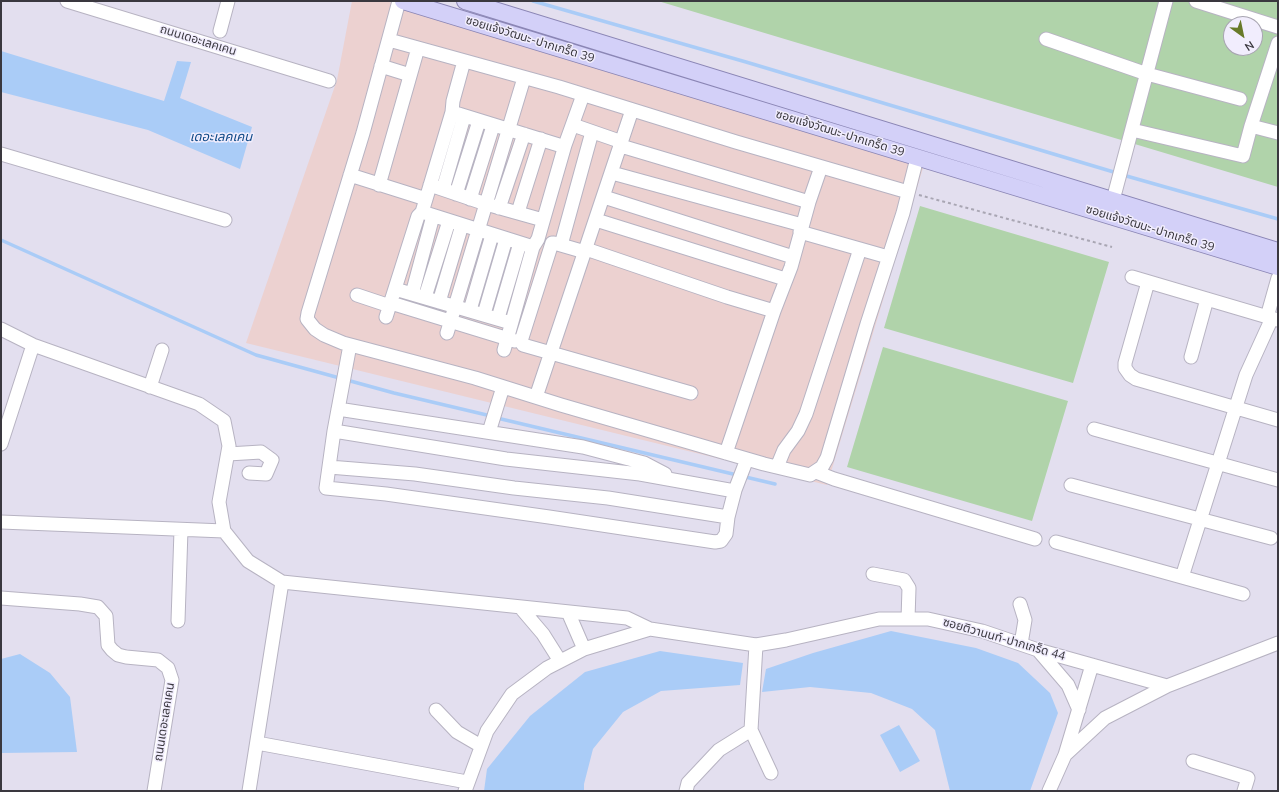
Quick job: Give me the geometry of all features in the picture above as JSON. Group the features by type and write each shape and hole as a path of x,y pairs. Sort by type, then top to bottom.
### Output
{"main road":[{"name":"ซอยแจ้งวัฒนะ-ปากเกร็ด 39","path":"403,1 1278,267"},
{"name":"ซอยแจ้งวัฒนะ-ปากเกร็ด 39","path":"465,1 1278,251"}],"street":[{"name":"ถนนเดอะเลคเคน","path":"67,1 329,81"},
{"path":"220,31 228,1"},
{"path":"400,1 307,319 311,326 324,335 350,345 503,387 726,453 810,475 816,472 827,458 918,158"},
{"path":"1113,200 1166,1"},
{"path":"1196,1 1278,27"},
{"path":"1046,39 1147,74 1240,99"},
{"path":"389,40 583,95 908,192"},
{"path":"1132,130 1243,156 1251,126 1278,43"},
{"path":"379,185 418,48"},
{"path":"443,189 458,115 453,101 464,61"},
{"path":"381,66 410,75"},
{"path":"449,327 524,78"},
{"path":"506,344 565,145 583,95"},
{"path":"536,397 632,110"},
{"path":"458,115 562,146 565,145"},
{"path":"412,294 428,214 426,199 430,185 458,115"},
{"path":"456,194 479,121"},
{"path":"470,199 493,126"},
{"path":"573,126 621,144 809,202"},
{"path":"1251,126 1278,133"},
{"path":"522,344 521,341 556,244 592,132"},
{"path":"499,208 524,134"},
{"path":"518,212 541,140"},
{"path":"1,154 225,220"},
{"path":"726,453 793,257 821,166"},
{"path":"612,173 801,229 888,257"},
{"path":"350,175 426,199"},
{"path":"430,185 486,204 543,220"},
{"path":"604,197 793,257"},
{"path":"389,308 418,216 428,214 462,226 520,243 556,244 585,251 774,311"},
{"path":"596,220 785,279"},
{"path":"425,297 449,221"},
{"path":"439,302 462,226"},
{"path":"470,310 492,234"},
{"path":"484,314 506,239"},
{"path":"498,318 520,243"},
{"path":"777,467 784,450 798,431 806,414 860,249"},
{"path":"1132,278 1272,318"},
{"path":"1182,577 1246,375 1272,318 1278,278"},
{"path":"1148,282 1125,363 1125,368 1130,375 1136,379 1278,420"},
{"path":"395,289 512,323"},
{"path":"357,295 389,308 506,344 522,344 691,393"},
{"path":"1191,357 1207,299"},
{"path":"1,329 33,345 199,404 224,420 229,446 219,502 224,531 248,561 282,582 627,618 650,629"},
{"path":"1,444 33,345"},
{"path":"350,345 334,431 326,488 386,494 548,516 715,542 722,541 726,534 728,517 737,483 748,459"},
{"path":"150,387 162,350"},
{"path":"490,428 503,387"},
{"path":"338,409 490,428 583,447 644,463 673,479"},
{"path":"1094,429 1278,480"},
{"path":"334,431 506,459 581,466 673,479 737,483"},
{"path":"228,454 261,452 272,460 266,474 249,473"},
{"path":"329,467 415,474 514,488 608,498 728,517"},
{"path":"816,472 834,479 1035,539"},
{"path":"1071,485 1271,538"},
{"path":"1,522 224,531"},
{"path":"178,621 181,530"},
{"path":"1056,542 1243,594"},
{"path":"873,574 904,580 909,588 908,619"},
{"path":"249,791 282,582"},
{"name":"ถนนเดอะเลคเคน","path":"1,598 80,604 98,607 106,616 108,644 112,650 118,655 126,657 158,660 168,668 172,680 154,791"},
{"path":"1020,604 1025,620 1021,644"},
{"path":"520,607 543,634 560,661"},
{"path":"568,612 584,649"},
{"name":"ซอยติวานนท์-ปากเกร็ด 44","path":"466,787 487,731 512,694 547,668 584,649 650,629 756,645 786,640 879,619 936,621 982,631 1038,650 1167,686"},
{"path":"1065,755 1105,718 1167,686 1278,643"},
{"path":"756,645 751,730 771,773"},
{"path":"1038,650 1068,685 1079,710"},
{"path":"1050,791 1065,755 1092,665"},
{"path":"436,710 457,732 481,746"},
{"path":"686,791 688,784 719,750 751,730"},
{"path":"257,743 466,787"},
{"path":"1193,760 1248,778 1244,791"}],"path":[{"path":"908,192 1112,247"}],"shaded area":[{"path":"352,1 386,1 923,168 827,485 246,343 337,80"}],"green space":[{"path":"658,1 1278,1 1278,187"},
{"path":"920,206 1109,262 1073,383 884,328"},
{"path":"883,347 1068,401 1032,521 847,467"}],"water":[{"name":"เดอะเลคเคน","path":"1,51 164,101 177,61 191,62 180,98 252,127 240,169 148,130 1,92"},
{"path":"891,631 976,648 1018,663 1050,693 1058,713 1030,791 950,791 935,730 912,709 871,693 810,687 762,692 766,669 813,653"},
{"path":"660,651 743,663 740,685 661,691 623,712 593,749 584,784 584,791 484,791 487,769 530,716 585,672"},
{"path":"20,654 50,673 70,697 77,752 1,753 1,659"},
{"path":"899,725 920,761 900,772 880,735"}],"waterway":[{"path":"533,1 746,62 1117,173"},
{"path":"1123,175 1278,219"},
{"path":"1,240 256,355 394,393 491,416"},
{"path":"497,418 775,484"}]}
